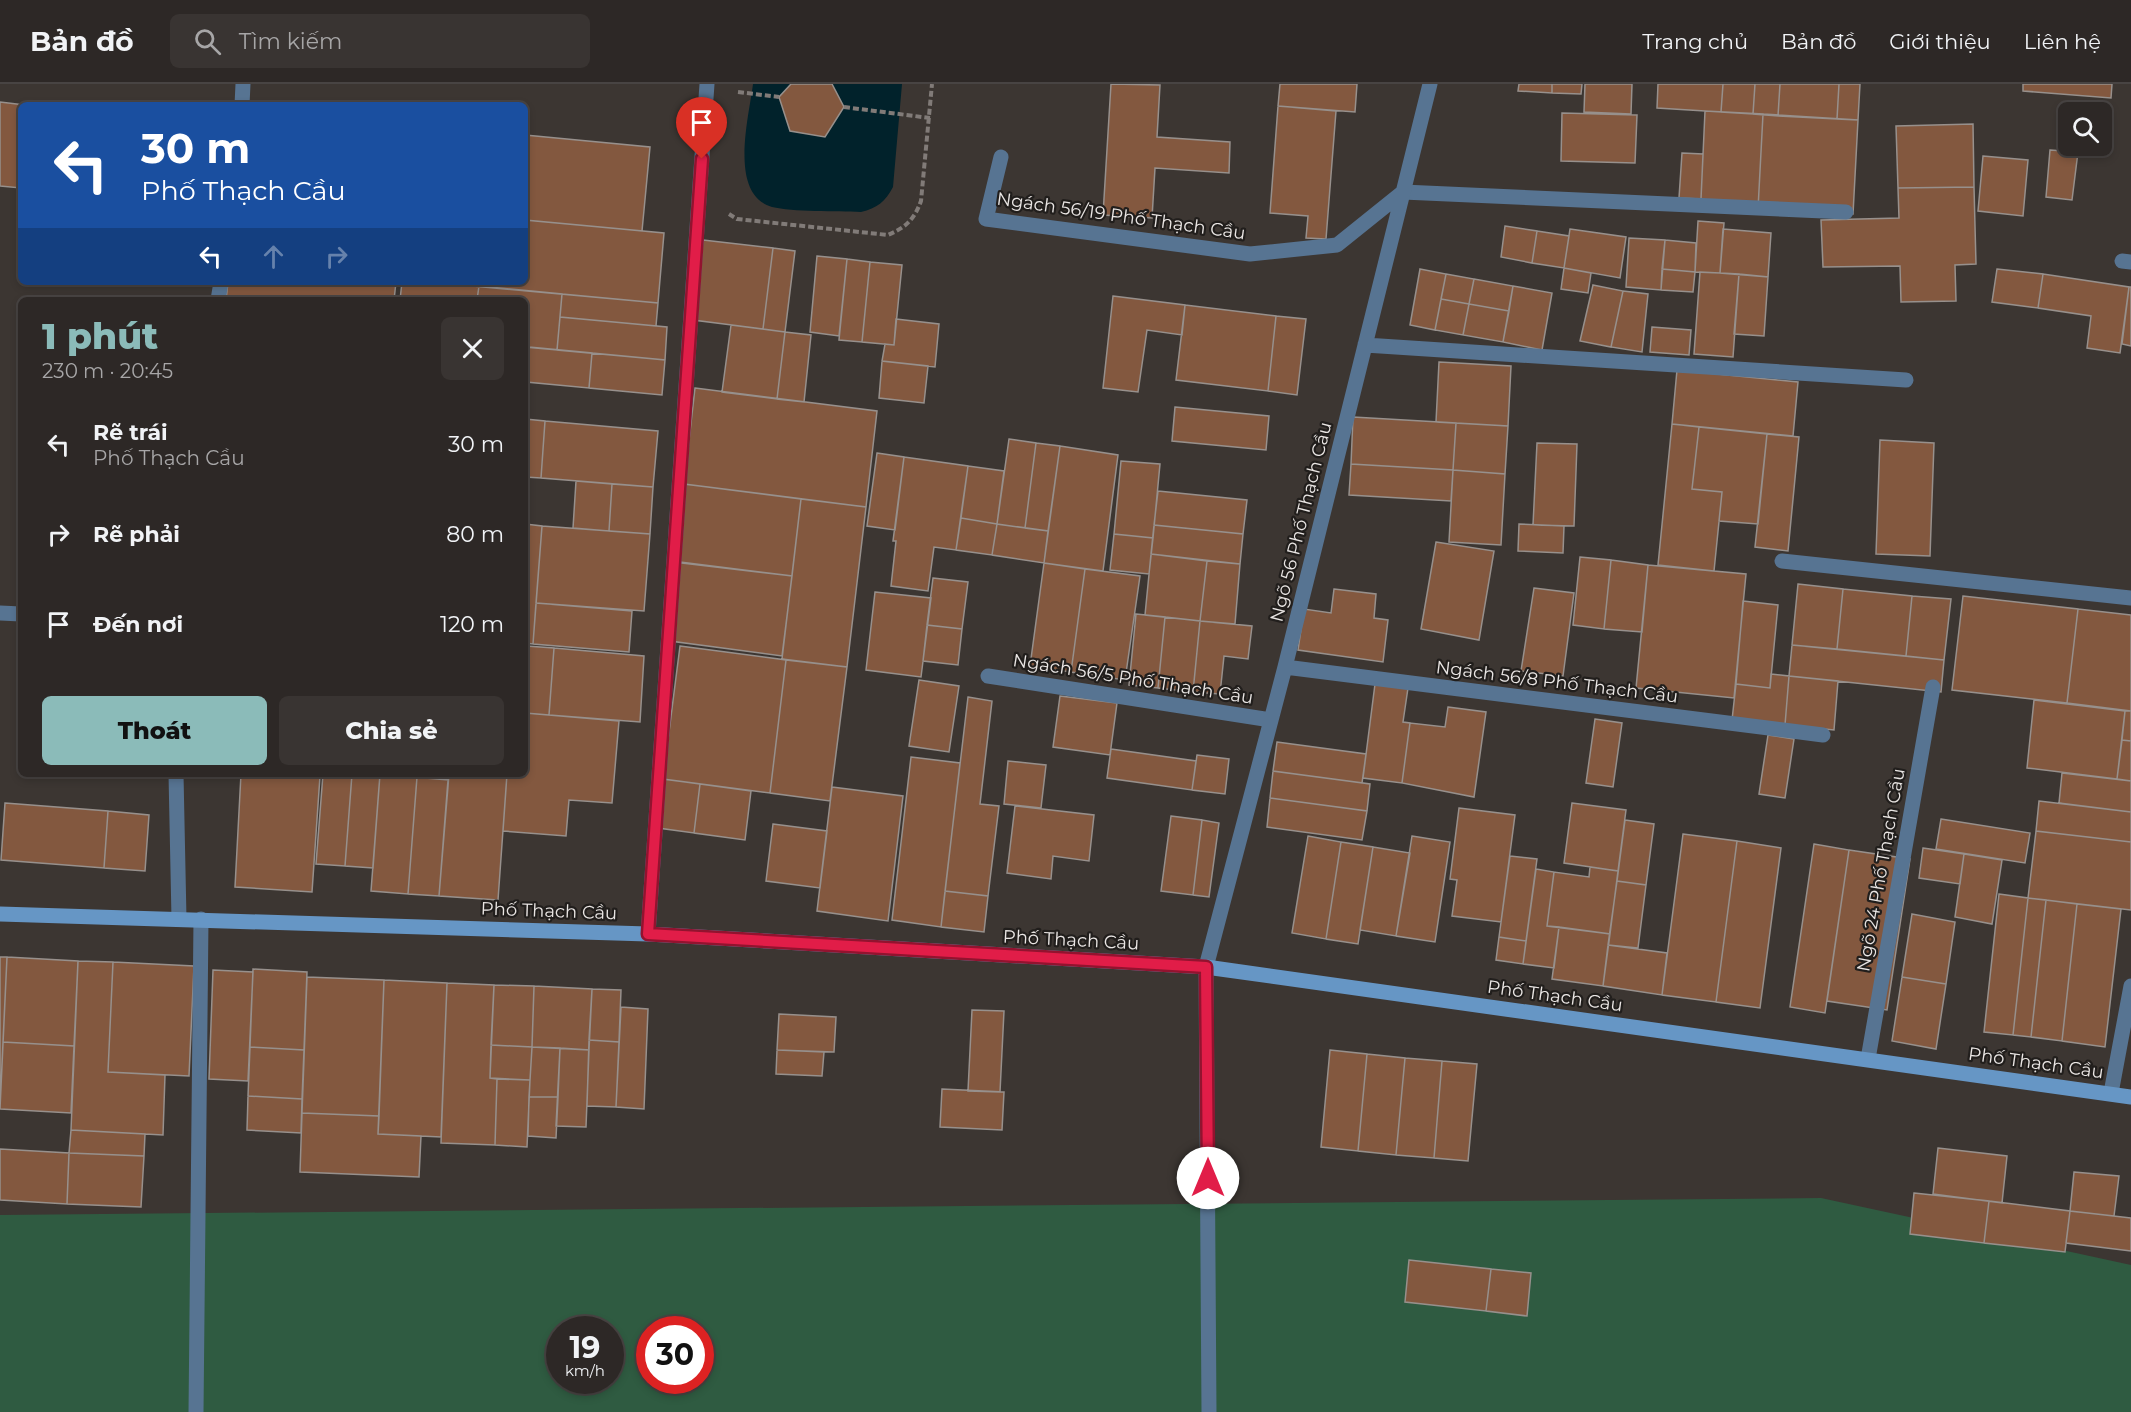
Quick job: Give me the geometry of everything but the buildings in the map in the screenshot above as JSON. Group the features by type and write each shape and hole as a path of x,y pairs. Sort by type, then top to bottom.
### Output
{"street":[{"path":"242,102 243,84"},
{"path":"648,934 707,84"},
{"name":"Ngõ 56 Phố Thạch Cầu","path":"1209,1412 1206,967 1285,667 1430,84"},
{"name":"Ngách 56/19 Phố Thạch Cầu","path":"1001,157 986,219 1250,254 1337,245 1403,192"},
{"path":"1403,192 1846,212"},
{"path":"1365,345 1906,380"},
{"path":"1782,561 2131,598"},
{"path":"0,614 18,614"},
{"name":"Ngách 56/8 Phố Thạch Cầu","path":"1285,667 1823,735"},
{"name":"Ngách 56/5 Phố Thạch Cầu","path":"988,676 1271,720"},
{"name":"Ngõ 24 Phố Thạch Cầu","path":"1868,1059 1933,687"},
{"path":"176,777 179,919"},
{"name":"Phố Thạch Cầu","path":"0,914 648,934 1206,967 2131,1097"},
{"path":"196,1412 201,919"},
{"path":"2111,1093 2131,986"}],"path":[{"path":"725,212 737,219 888,235 902,228 915,218 921,201 932,84"},
{"path":"741,93 778,97"},
{"path":"844,107 930,118"}],"green space":[{"path":"1821,1198 2131,1265 2131,1412 0,1412 0,1215"}],"water":[{"path":"753,84 902,84 893,187 887,197 872,209 861,212 781,209 758,199 750,187 744,153"}],"route":[{"path":"702,159 648,934 1206,967 1208,1178"}]}
